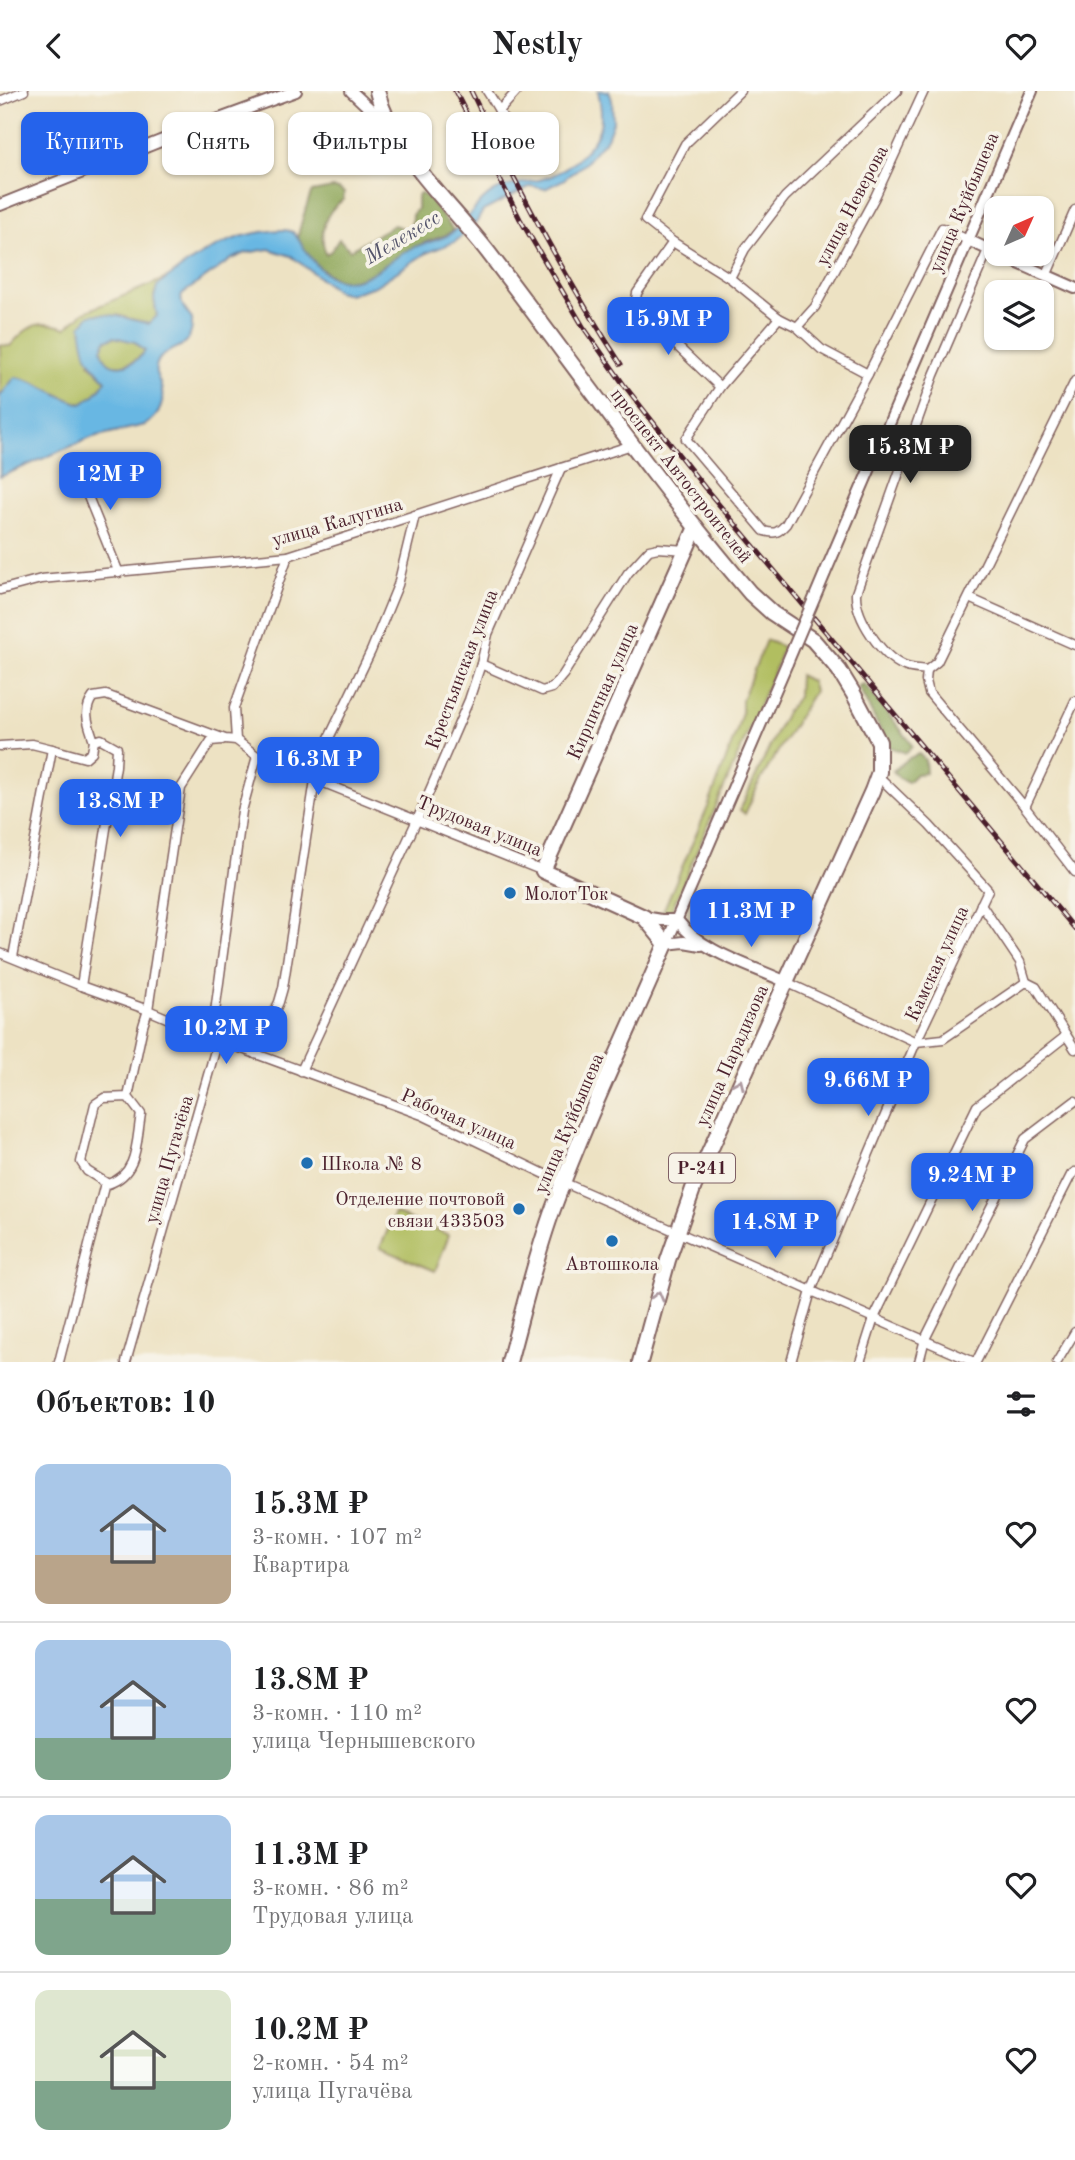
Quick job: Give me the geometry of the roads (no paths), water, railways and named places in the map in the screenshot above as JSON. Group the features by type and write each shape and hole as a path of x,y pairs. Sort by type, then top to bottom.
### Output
{"highway":[{"name":"проспект Автостроителей","path":"377,91 384,112"},
{"name":"проспект Автостроителей","path":"426,175 632,445 750,593 772,613 804,633 839,670 874,731"},
{"name":"Кирпичная улица","path":"543,871 696,527"},
{"name":"улица Парадизова","path":"640,1362 677,1232 694,1186 878,776 879,742 874,731"},
{"name":"Трудовая улица","path":"543,871 644,917"},
{"path":"644,917 666,944"},
{"name":"улица Куйбышева","path":"509,1362 534,1269 564,1182 666,944"}],"main road":[{"path":"0,205 173,136 296,91"},
{"path":"351,91 373,112"},
{"name":"улица Куйбышева","path":"666,944 1031,91"},
{"path":"968,240 984,247"},
{"path":"1028,266 1075,288"},
{"path":"644,917 661,921 677,920 688,933 705,945 784,981"},
{"path":"666,944 684,941 705,945"}],"street":[{"path":"0,101 24,91"},
{"path":"487,91 499,111 517,91"},
{"path":"740,91 685,144 645,221 730,278 779,318 797,327 821,349 868,374"},
{"path":"730,278 745,249 785,197 897,91"},
{"name":"улица Неверова","path":"797,327 815,307 876,197 924,91"},
{"path":"1047,274 1075,210"},
{"path":"779,318 720,387 685,439 755,522 764,531 772,533 779,532 786,524 868,374 942,228 968,240"},
{"path":"673,242 637,293 635,306 720,387"},
{"path":"987,266 934,375 856,593 855,604 879,645 904,667 927,670 937,662 1075,381"},
{"name":"улица Калугина","path":"0,590 41,579 288,556 632,445"},
{"path":"74,462 118,573"},
{"name":"Крестьянская улица","path":"301,1071 417,820 469,700 488,633 561,468"},
{"path":"255,1054 283,988 315,780 328,740 371,651 398,585 415,515"},
{"path":"481,664 542,691 552,688 628,573 649,550 686,550"},
{"path":"128,1097 148,1010 181,787 211,741 236,740 234,708 288,556"},
{"path":"969,598 1075,645"},
{"path":"927,670 929,693 1025,807 1075,872"},
{"path":"0,746 32,744 85,758 92,752 94,741 86,716 87,705 93,697 106,695 225,739"},
{"path":"1025,807 1075,701"},
{"path":"81,986 117,766 117,748 102,739 94,741"},
{"name":"Трудовая улица","path":"236,740 257,756 543,871"},
{"path":"13,957 52,749"},
{"name":"улица Пугачёва","path":"126,1362 218,1041 213,1027 242,811 257,756"},
{"name":"Камская улица","path":"791,1362 811,1291 916,1042 988,890 929,825 878,776"},
{"path":"981,904 1020,962 1026,982"},
{"name":"Рабочая улица","path":"0,953 148,1010 218,1041 422,1115 564,1182 975,1362"},
{"path":"784,981 916,1042 943,1039 1026,982"},
{"path":"1026,982 1036,986 1075,1049"},
{"path":"860,1362 874,1318 977,1105 1066,1036"},
{"path":"128,1097 141,1114 131,1167 119,1181 105,1183 88,1171 81,1162 95,1104 104,1098 128,1097"},
{"path":"919,1362 925,1339 1025,1139 1075,1101"},
{"path":"975,1362 1075,1172"},
{"path":"59,1362 105,1183"},
{"path":"1057,1362 1075,1332"}],"water":[{"path":"598,91 609,91 613,122 607,138 584,164 563,180 545,189 531,186 483,211 476,223 455,242 426,253 375,286 349,294 337,291 291,256 269,249 246,253 232,259 182,294 182,304 192,319 191,331 183,344 159,359 156,371 162,389 162,401 155,417 145,425 93,437 0,477 0,396 15,377 82,404 96,393 106,380 94,367 85,349 81,325 90,315 112,315 149,324 157,316 154,298 157,286 210,250 255,233 282,230 293,232 325,273 341,280 360,279 412,248 448,235 491,193 505,187 559,175 586,150 597,135 601,112","holes":["114,337 135,342 145,351 134,361 120,366 108,362 102,349 106,340"]}],"railway":[{"path":"455,91 520,219 584,328 624,385 705,488 1075,929"},
{"path":"471,91 541,230 621,364"}],"place":[{"name":"МолотТок","path":"510,893"},
{"name":"Школа № 8","path":"307,1163"},
{"name":"Отделение почтовой связи 433503","path":"519,1209"},
{"name":"Автошкола","path":"612,1241"}],"water label":[{"name":"Мелекесс","path":"402,237"}]}
